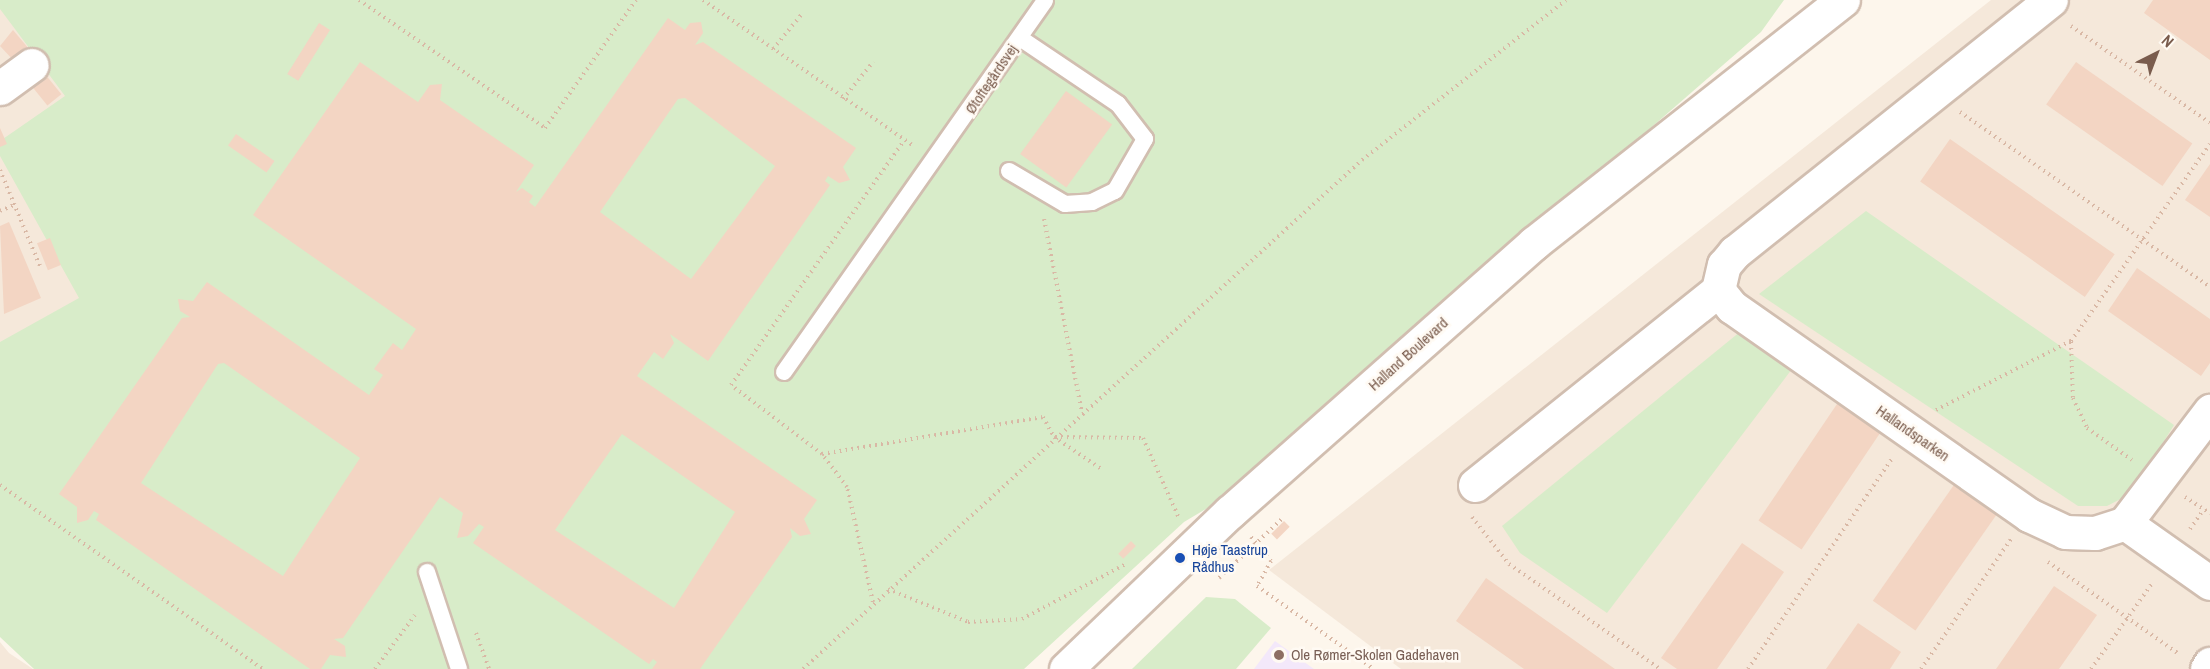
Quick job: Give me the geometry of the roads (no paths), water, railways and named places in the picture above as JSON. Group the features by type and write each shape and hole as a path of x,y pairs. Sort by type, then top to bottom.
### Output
{"street":[{"name":"Halland Boulevard","path":"1766,57 1807,0"},
{"name":"Halland Boulevard","path":"1066,669 1180,539 1534,243 1766,57 1843,0"},
{"path":"1475,486 1718,290 1724,265 1735,252 2047,3"},
{"path":"0,88 32,65"},
{"name":"Hallandsparken","path":"1718,290 1732,307 1911,432 2021,532 2095,533 2125,523"},
{"path":"2210,411 2161,481 2125,523 2210,583"}],"lane":[{"name":"Øtoftegårdsvej","path":"784,372 937,159 1046,0"},
{"path":"1009,171 1065,204 1092,202 1115,191 1145,139 1118,104 1020,38"},
{"path":"427,572 459,669"}],"place":[{"name":"Høje Taastrup Rådhus","path":"1180,558"},
{"name":"Ole Rømer-Skolen Gadehaven","path":"1279,655"}]}
